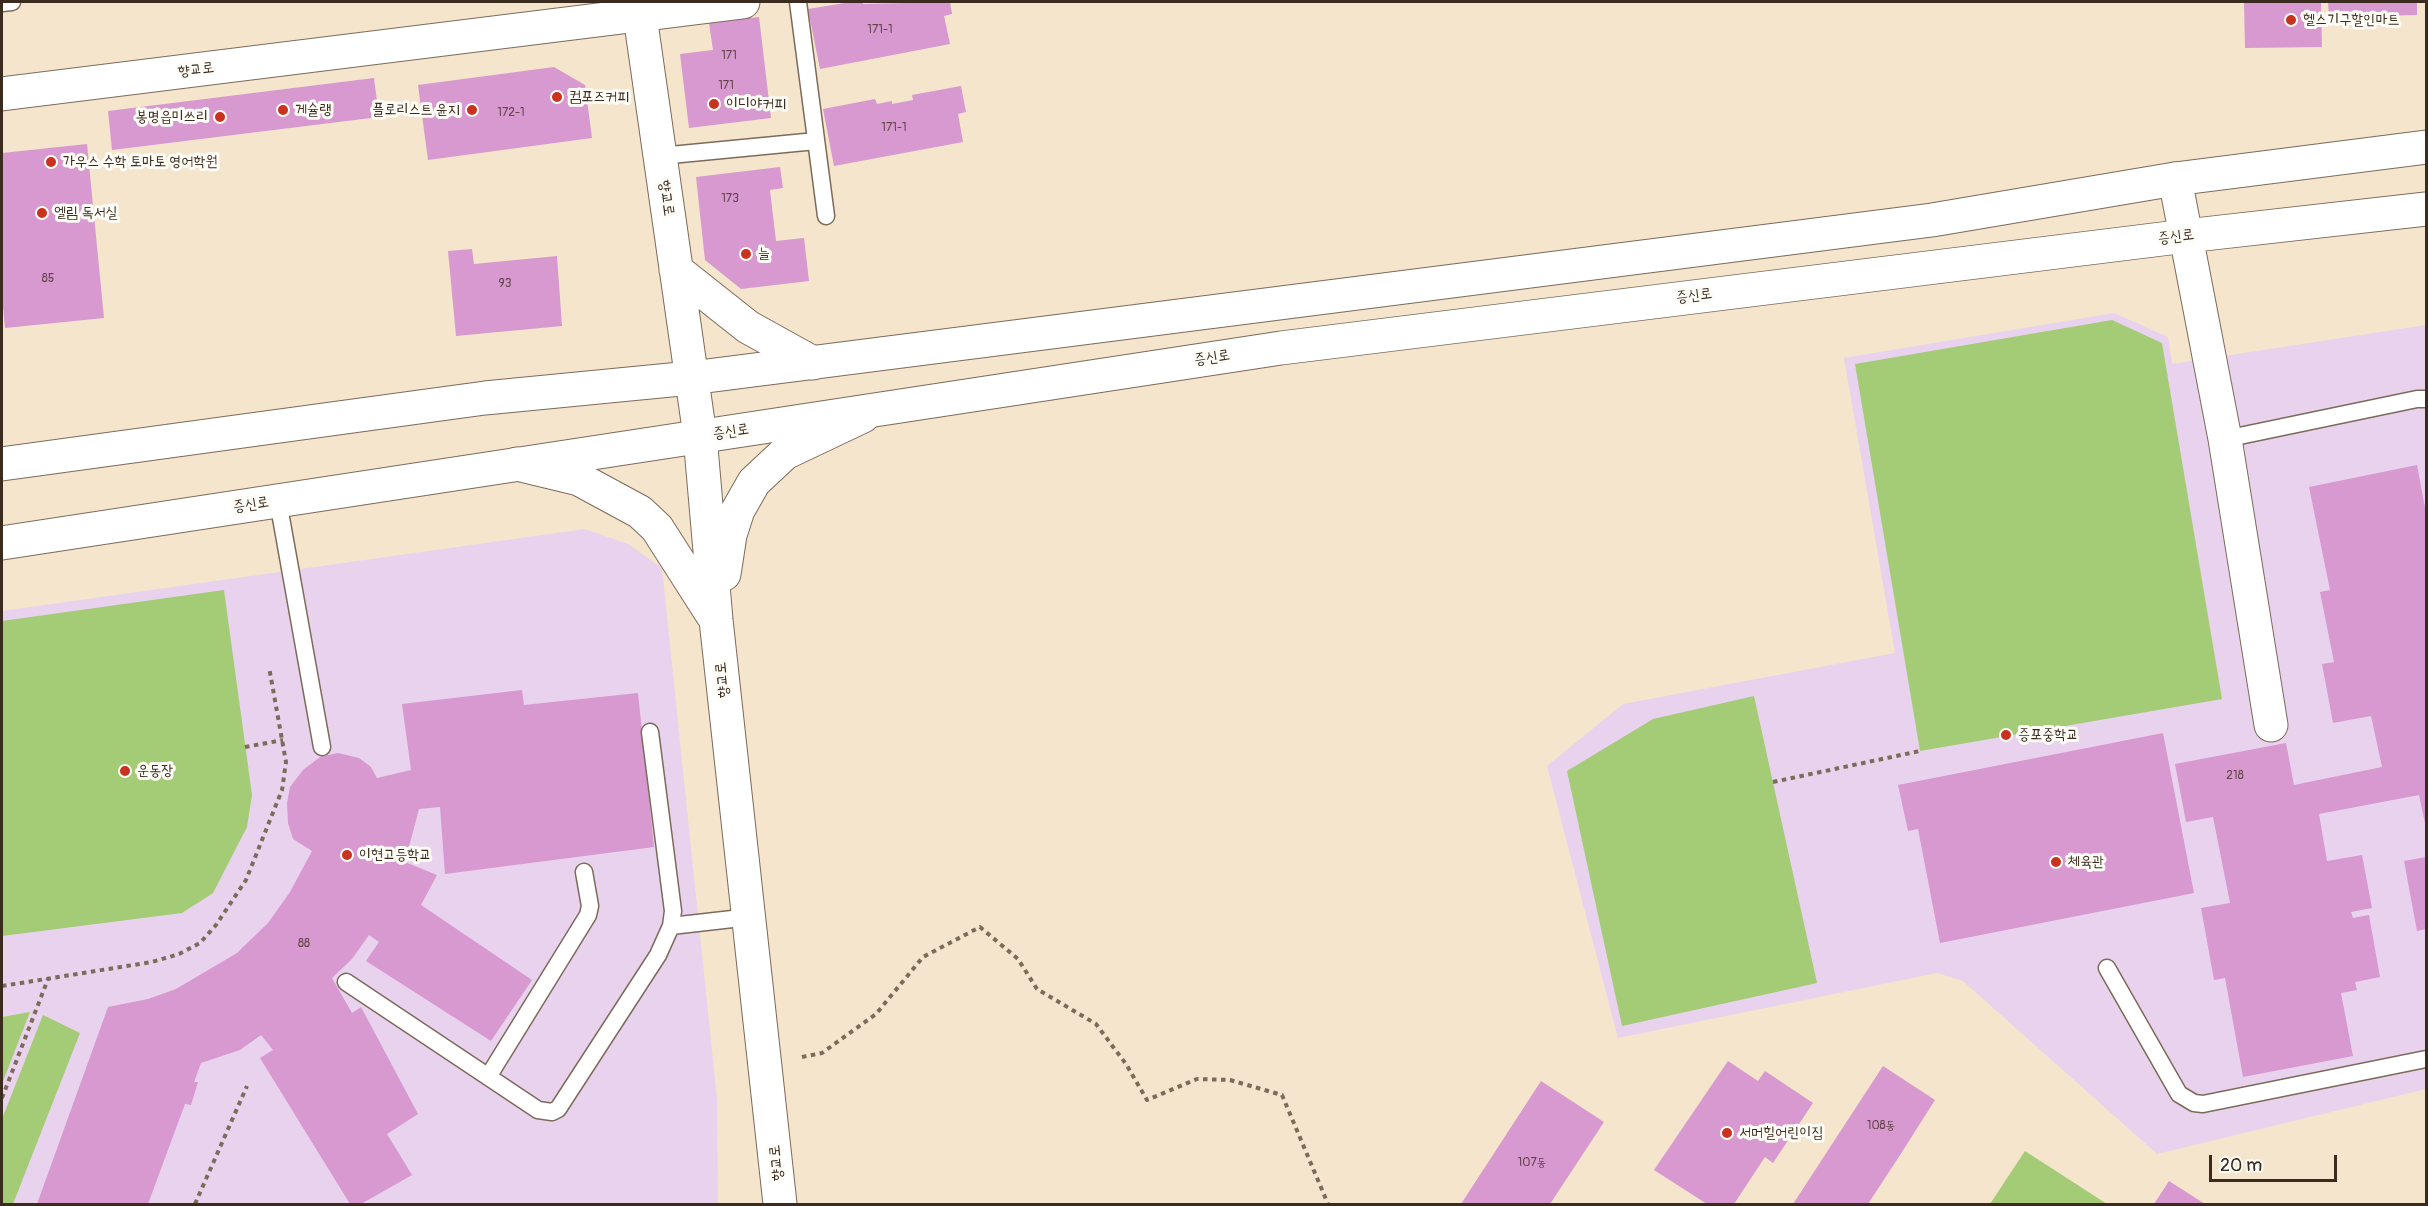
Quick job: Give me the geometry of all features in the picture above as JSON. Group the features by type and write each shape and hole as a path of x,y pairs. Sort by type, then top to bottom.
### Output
{"main road":[{"name":"향교로","path":"2,94 639,8 743,2"},
{"name":"향교로","path":"639,8 700,436 716,620 780,1204"},
{"path":"2,464 485,398 691,378 813,363 1932,220 2175,179 2427,147"},
{"path":"2175,179 2225,439 2271,725"},
{"name":"증신로","path":"2,543 1281,348 2186,236 2427,209"},
{"path":"676,270 748,327 813,363"},
{"path":"716,620 730,535 738,510 754,482 785,453 874,410"},
{"path":"517,464 579,479 640,512 657,528 716,620"}],"lane":[{"path":"2,3 12,2"},
{"path":"798,2 825,216"},
{"path":"660,156 816,141"},
{"path":"2225,439 2417,399 2427,399"},
{"path":"278,501 321,740"},
{"path":"346,982 538,1110 552,1112 558,1109 651,965 671,926 673,911 650,732"},
{"path":"488,1077 588,915 590,906 584,872"},
{"path":"671,926 750,917"},
{"path":"2107,968 2179,1094 2194,1103 2204,1104 2427,1059"}],"path":[{"path":"2,986 152,962 179,954 200,943 231,906 250,870 282,790 286,762 269,667"},
{"path":"245,747 282,740 321,740"},
{"path":"1773,782 1920,751"},
{"path":"795,1059 822,1053 876,1014 923,957 980,927 1018,959 1037,989 1096,1024 1126,1064 1147,1100 1197,1079 1230,1080 1282,1095 1328,1204"},
{"path":"2,1098 49,978"},
{"path":"195,1204 247,1086"}],"shaded area":[{"name":"증포중학교","path":"2114,313 2168,337 2172,364 2426,325 2426,1089 2157,1154 1963,981 1937,973 1618,1038 1547,766 1623,704 1895,653 1844,358"},
{"name":"이현고등학교","path":"585,529 628,544 662,568 717,1099 718,1204 2,1204 2,611"}],"green space":[{"path":"2112,320 2162,343 2222,699 1920,751 1855,364"},
{"name":"운동장","path":"224,590 252,795 247,827 213,893 182,913 2,936 2,621"},
{"path":"1754,696 1817,983 1622,1026 1567,771 1653,719"},
{"path":"30,1012 2,1084 2,1017"},
{"path":"43,1015 80,1033 13,1204 2,1204 2,1119"},
{"path":"2025,1151 2107,1204 1990,1204"}],"building":[{"path":"863,2 863,4 950,2 952,14 944,16 950,44 820,69 808,9"},
{"path":"2244,2 2321,2 2322,47 2245,48"},
{"path":"2328,2 2417,2 2417,15 2329,17"},
{"path":"759,17 771,118 689,128 680,54 713,50 709,23"},
{"path":"554,67 585,85 592,138 428,160 418,85"},
{"path":"374,78 379,117 112,150 108,111"},
{"path":"961,86 966,112 958,114 963,142 834,166 823,109 875,99 877,104 892,101 892,104 913,100 912,95"},
{"path":"87,144 104,318 5,328 2,296 2,153"},
{"path":"780,167 783,188 770,190 776,241 804,238 809,281 741,289 705,260 696,177"},
{"path":"472,249 474,264 557,256 562,326 456,336 448,251"},
{"path":"2417,465 2426,513 2426,828 2419,795 2319,814 2327,861 2362,855 2372,908 2351,912 2353,918 2369,915 2380,977 2355,982 2357,990 2341,993 2353,1056 2243,1077 2225,978 2214,980 2201,908 2230,903 2213,817 2186,822 2175,764 2286,743 2294,785 2382,767 2371,716 2333,723 2322,664 2334,662 2320,592 2330,590 2309,487"},
{"path":"522,690 524,705 638,693 654,847 445,874 440,807 419,809 405,862 437,875 421,905 532,980 491,1041 366,961 379,942 369,935 352,959 332,978 352,1013 361,1007 418,1114 387,1134 412,1175 361,1204 350,1204 260,1058 273,1050 261,1035 240,1050 201,1063 194,1082 198,1082 191,1105 185,1104 148,1204 37,1204 108,1007 148,999 176,989 237,953 268,923 290,892 312,851 293,839 288,823 287,803 290,787 303,770 320,757 338,753 359,758 371,767 377,778 411,770 402,704"},
{"name":"체육관","path":"2163,733 2194,893 1940,943 1918,829 1908,831 1898,785"},
{"path":"2426,857 2426,929 2417,931 2404,861"},
{"path":"1728,1061 1758,1081 1765,1071 1813,1103 1773,1163 1765,1157 1734,1204 1707,1204 1654,1170"},
{"path":"1883,1066 1935,1100 1902,1152 1868,1204 1793,1204"},
{"path":"1541,1081 1604,1122 1550,1204 1461,1204"},
{"path":"2169,1181 2205,1204 2154,1204"}],"place":[{"name":"헬스기구할인마트","path":"2291,20"},
{"name":"컴포즈커피","path":"557,97"},
{"name":"이디야커피","path":"714,104"},
{"name":"게슐랭","path":"283,110"},
{"name":"플로리스트 윤지","path":"472,110"},
{"name":"봉명읍미쓰리","path":"220,117"},
{"name":"가우스 수학 토마토 영어학원","path":"51,162"},
{"name":"엘림 독서실","path":"42,213"},
{"name":"늘","path":"746,254"},
{"name":"증포중학교","path":"2006,735"},
{"name":"운동장","path":"125,771"},
{"name":"이현고등학교","path":"347,855"},
{"name":"체육관","path":"2056,862"},
{"name":"서머힐어린이집","path":"1727,1133"}]}
